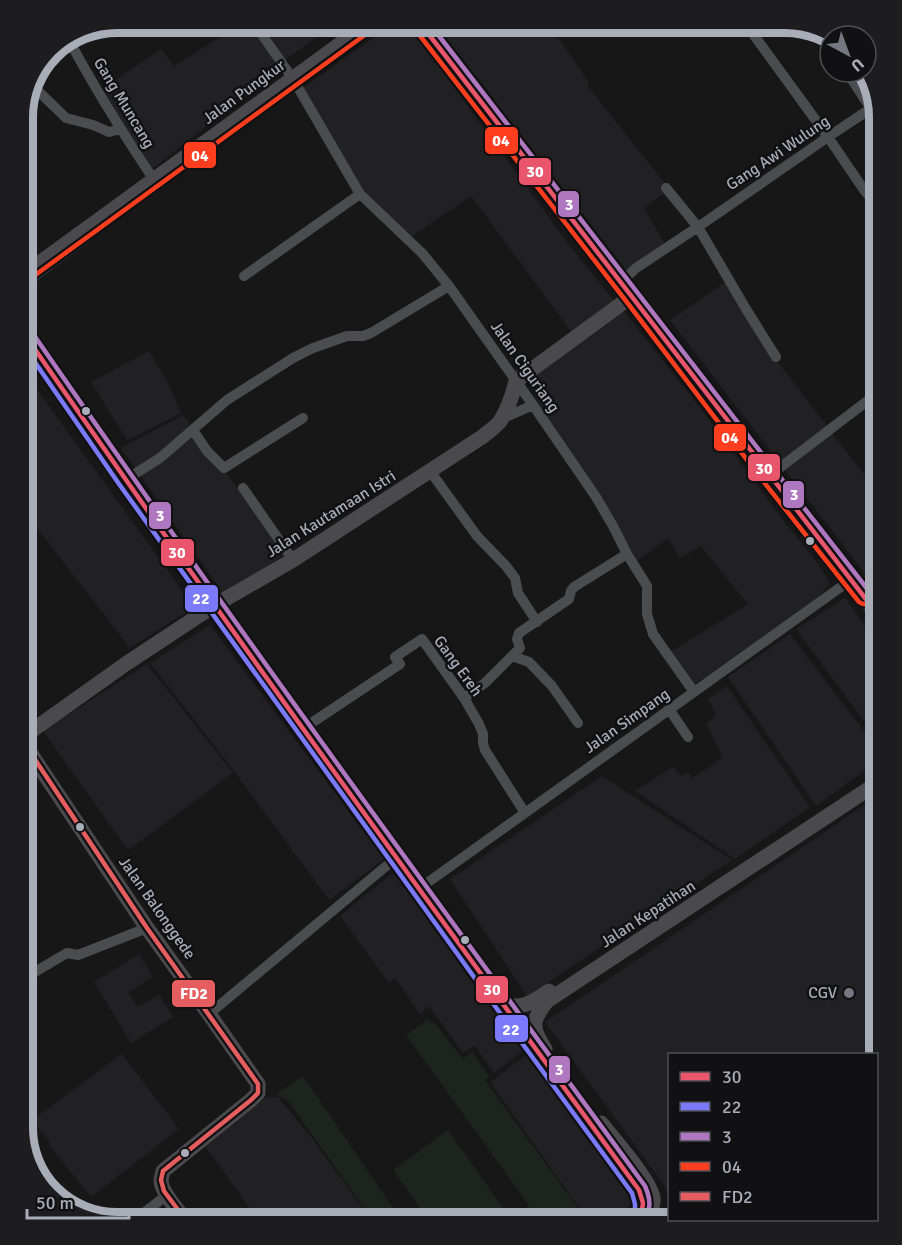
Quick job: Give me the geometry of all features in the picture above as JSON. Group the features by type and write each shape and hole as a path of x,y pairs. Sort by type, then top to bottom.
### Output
{"main road":[{"path":"428,33 869,602"}],"street":[{"name":"Jalan Ciguriang","path":"262,33 293,79 360,194 422,253 449,286 596,497 647,586 647,614 653,634 694,692"},
{"name":"Jalan Pungkur","path":"33,268 354,33"},
{"path":"752,33 869,196"},
{"name":"Gang Muncang","path":"72,46 91,81 154,180"},
{"path":"856,84 867,98"},
{"path":"38,91 66,118 109,132 121,129"},
{"name":"Gang Awi Wulung","path":"621,282 636,268 868,111"},
{"path":"666,188 698,227 776,357"},
{"path":"244,276 360,194"},
{"path":"125,480 160,458 227,400 293,358 347,336 363,336 371,333 449,286"},
{"path":"516,381 632,296"},
{"path":"33,347 125,480 503,1005 589,1115 639,1190 643,1203 638,1212"},
{"name":"Jalan Kautamaan Istri","path":"33,735 112,673 215,605 293,560 482,437 501,419 516,381"},
{"path":"769,476 869,400"},
{"path":"501,419 533,405"},
{"path":"193,430 207,451 224,468 303,418"},
{"path":"430,471 477,536 515,578 518,593 537,622"},
{"path":"243,488 293,560"},
{"path":"464,698 485,683 520,648 517,636 569,599 574,587 627,554"},
{"name":"Jalan Simpang","path":"420,888 852,579"},
{"path":"865,597 869,594"},
{"name":"Gang Ereh","path":"304,728 400,664 395,657 422,639 479,723 485,750 525,813"},
{"path":"512,656 529,662 552,687 578,723"},
{"path":"669,709 688,737"},
{"name":"Jalan Balonggede","path":"33,758 147,928 258,1084 258,1093 251,1100 163,1171 161,1180 167,1196"},
{"name":"Jalan Kepatihan","path":"503,1005 523,1006 534,1000 869,783"},
{"name":"Jalan Kepatihan","path":"589,1115 536,1034 534,1023 537,1014 547,1001 869,789"},
{"path":"209,1014 397,857"},
{"path":"33,973 67,954 78,955 147,928"},
{"path":"145,1212 167,1196 179,1212"}],"shaded area":[{"path":"227,33 257,33 280,67 151,170 101,90 161,49 174,66"},
{"path":"268,33 322,33 285,60"},
{"path":"380,33 414,33 570,246 615,302 573,334 471,196 411,237 366,194 303,88"},
{"path":"443,33 555,33 588,81 588,86 669,189 644,208 665,244 626,270"},
{"path":"727,281 762,341 869,481 869,574 867,576 670,320"},
{"path":"622,309 705,414 782,519 816,561 830,583 818,597 794,615 695,684 670,652 748,604 701,546 680,558 668,538 637,561 613,519 542,409 527,381"},
{"path":"149,351 166,379 181,413 127,440 91,382"},
{"path":"33,384 194,607 130,648 33,523"},
{"path":"183,415 286,553 225,596 121,448"},
{"path":"845,598 869,631 869,728 796,629"},
{"path":"210,625 384,859 329,900 234,771 150,663"},
{"path":"790,634 869,738 869,767 816,806 728,677"},
{"path":"147,664 233,773 128,850 43,731"},
{"path":"727,686 810,807 735,859 635,791 673,767 681,776 688,772 692,778 723,758 706,724 716,715 708,699"},
{"path":"602,776 732,860 527,996 450,879"},
{"path":"869,802 869,1053 668,1053 668,1191 545,1022"},
{"path":"395,871 525,1049 494,1073 475,1046 463,1053 429,1006 420,1014 395,978 389,983 340,916"},
{"path":"139,954 153,977 128,992 138,1007 159,994 173,1017 131,1043 94,982"},
{"path":"428,1019 432,1024 434,1022 463,1059 472,1052 489,1076 485,1080 581,1212 530,1212 528,1204 406,1035"},
{"path":"529,1053 637,1200 622,1212 582,1212 490,1082"},
{"path":"122,1054 179,1129 91,1197 48,1144 50,1142 33,1119"},
{"path":"303,1076 396,1212 367,1212 289,1102 276,1094"},
{"path":"278,1097 311,1137 366,1212 252,1212 205,1147 265,1098"},
{"path":"448,1130 503,1208 497,1212 423,1212 393,1170"}],"waterway":[{"path":"33,281 172,176"}],"transit line":[{"name":"04","path":"33,277 368,33"},
{"name":"04","path":"418,33 763,481 859,602 869,603"},
{"name":"30","path":"428,33 869,603"},
{"name":"3","path":"437,33 869,591"},
{"name":"3","path":"33,334 257,652 645,1186 649,1205 647,1212"},
{"name":"30","path":"33,346 251,656 639,1190 643,1203 642,1210"},
{"name":"22","path":"33,359 119,484 632,1193 635,1209"},
{"name":"FD2","path":"33,757 147,928 258,1084 258,1093 251,1100 163,1171 161,1180 164,1191 180,1212"}],"place":[{"name":"CGV","path":"849,993"}]}
